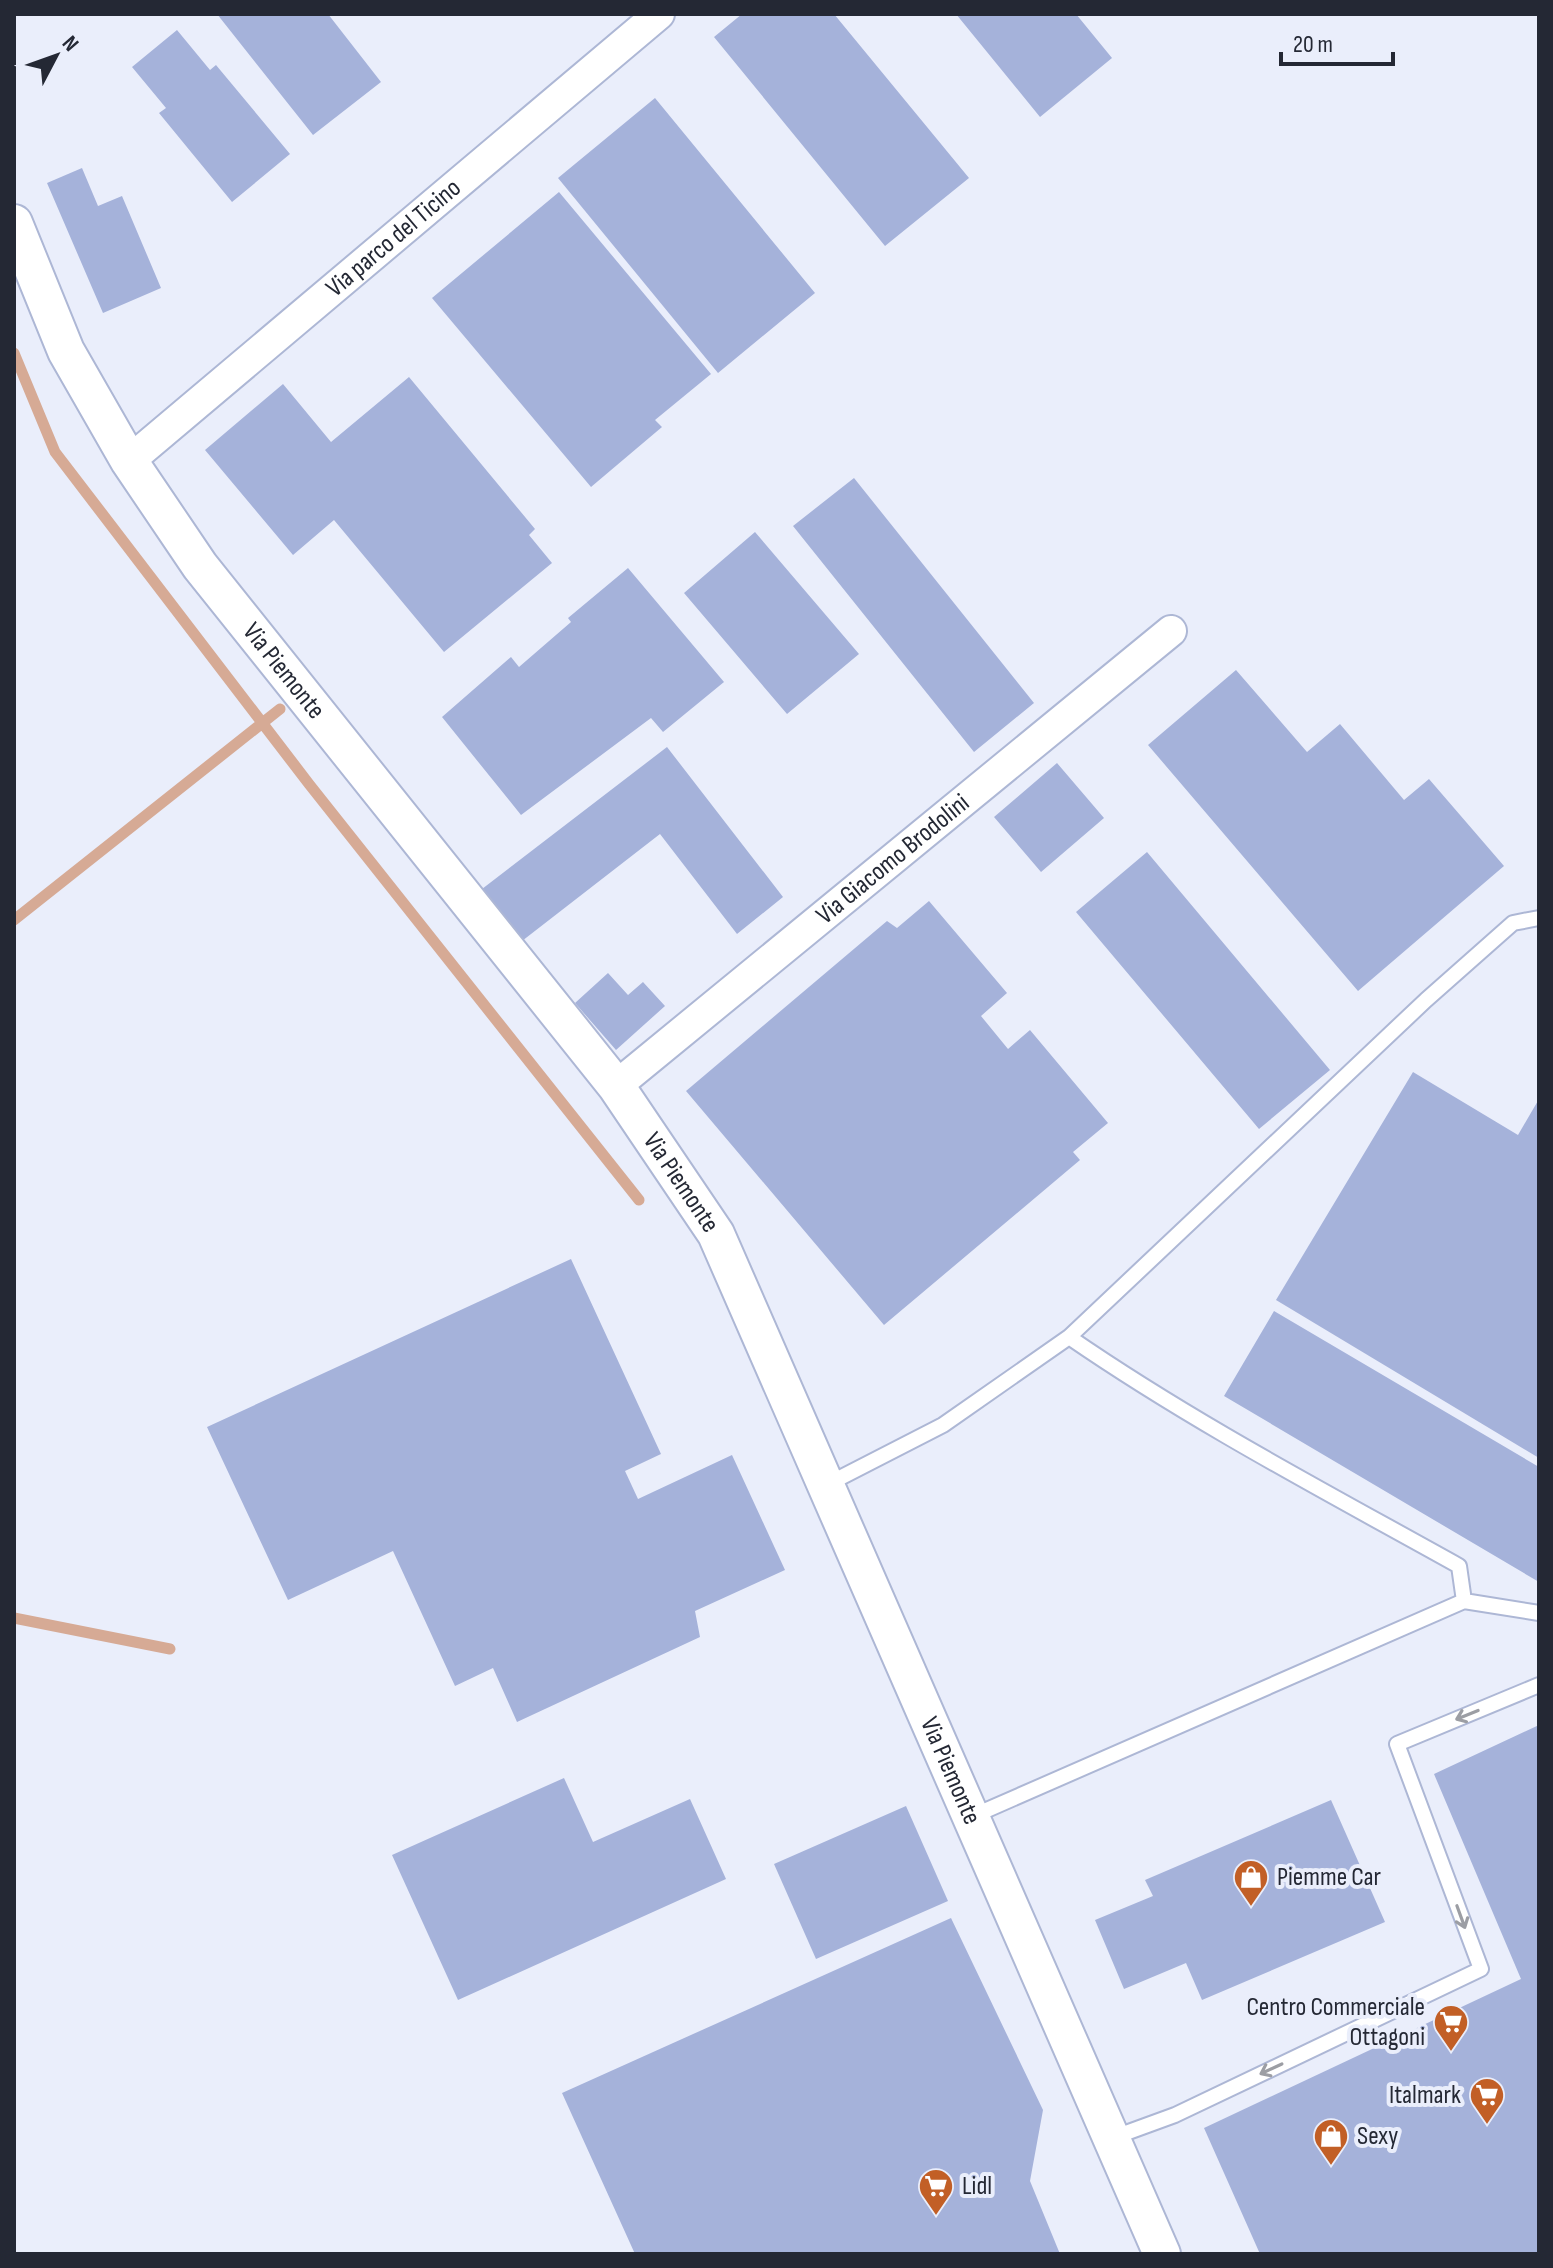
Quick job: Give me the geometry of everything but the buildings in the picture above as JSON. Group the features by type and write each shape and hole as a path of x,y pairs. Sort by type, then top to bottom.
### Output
{"street":[{"name":"Via parco del Ticino","path":"129,461 659,14"},
{"name":"Via Piemonte","path":"14,223 66,351 129,461 200,566 616,1086 716,1234 1162,2254"},
{"name":"Via Giacomo Brodolini","path":"616,1086 1171,631"}],"lane":[{"path":"827,1484 943,1425 1069,1337 1426,1000 1513,923 1539,918"},
{"path":"1069,1337 1217,1431 1459,1566 1464,1601"},
{"path":"973,1816 1464,1601 1539,1613"},
{"path":"1112,2138 1175,2115 1481,1969 1397,1744 1539,1685"}],"waterway":[{"path":"14,353 55,452 309,784 639,1200"},
{"path":"14,920 280,709"},
{"path":"14,1618 170,1649"}],"place":[{"name":"Piemme Car","path":"1251,1908"},
{"name":"Centro Commerciale Ottagoni","path":"1451,2053"},
{"name":"Italmark","path":"1487,2126"},
{"name":"Sexy","path":"1331,2167"},
{"name":"Lidl","path":"936,2217"}]}
